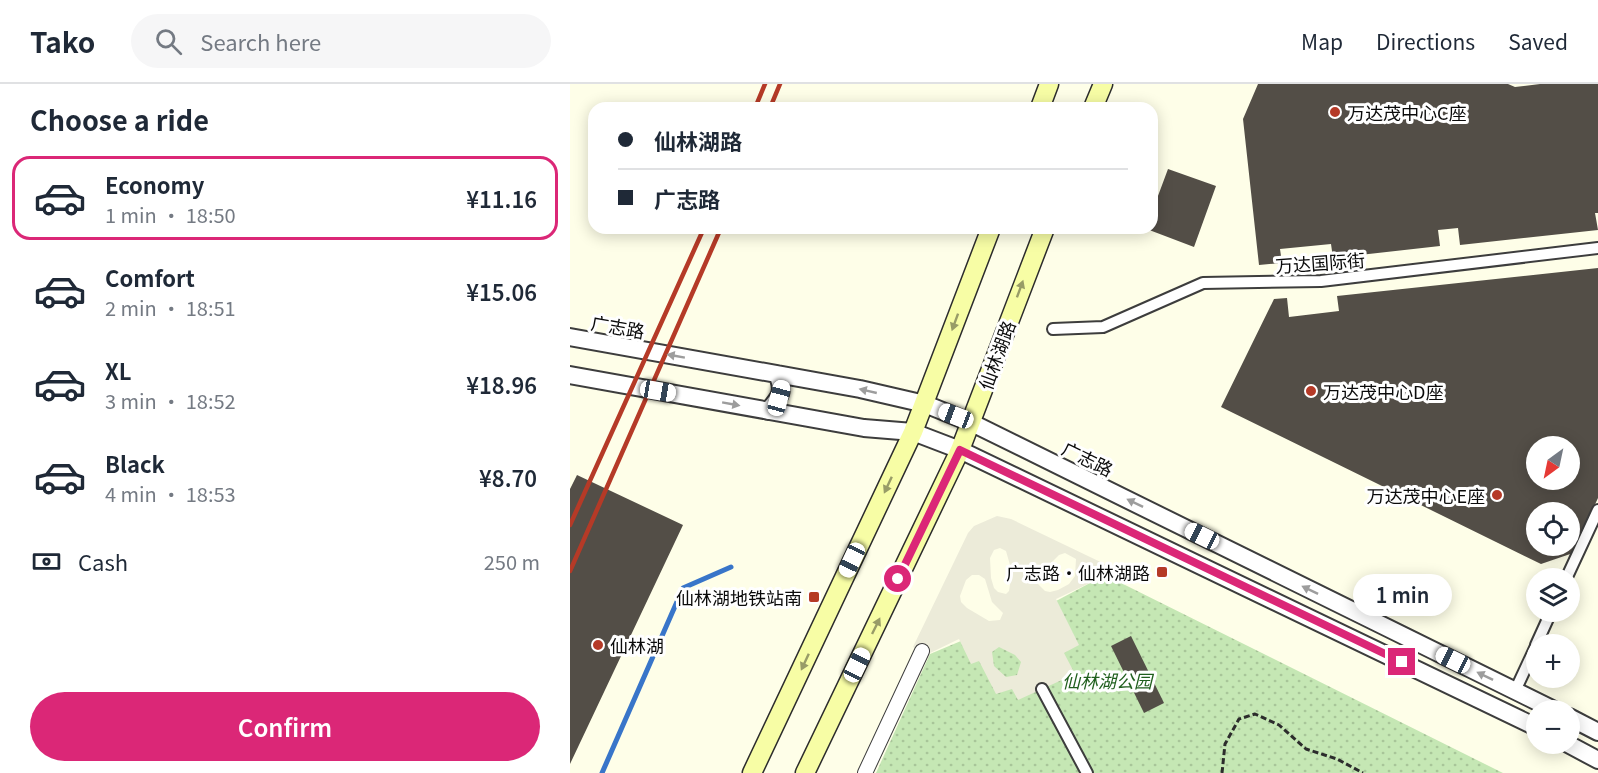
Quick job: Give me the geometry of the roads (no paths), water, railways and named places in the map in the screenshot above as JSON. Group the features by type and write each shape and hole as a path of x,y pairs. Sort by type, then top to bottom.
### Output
{"main road":[{"path":"1042,102 1049,84"},
{"path":"1096,102 1103,84"},
{"path":"752,773 913,432 989,234"},
{"name":"仙林湖路","path":"805,773 972,423 1043,234"}],"street":[{"name":"万达国际街","path":"1053,328 1103,327 1203,283 1321,281 1598,248"},
{"name":"广志路","path":"570,337 860,389 925,404 972,423 1533,700"},
{"path":"768,411 779,398 782,385 777,374"},
{"path":"570,375 864,428 913,432 960,450 1526,723"},
{"path":"1571,568 1598,510"},
{"path":"865,773 922,651"},
{"path":"1515,691 1526,667"},
{"path":"1042,688 1087,773"},
{"path":"1580,723 1598,732"},
{"path":"1580,750 1598,760"}],"waterway":[{"path":"602,773 683,588 731,567"}],"railway":[{"path":"758,102 765,84"},
{"path":"772,102 780,84"},
{"path":"570,525 701,234"},
{"path":"570,571 718,234"}],"place":[{"name":"万达茂中心C座","path":"1335,112"},
{"name":"万达茂中心D座","path":"1311,391"},
{"name":"万达茂中心E座","path":"1497,495"},
{"name":"广志路·仙林湖路","path":"1162,572"},
{"name":"仙林湖地铁站南","path":"814,597"},
{"name":"仙林湖","path":"598,645"}],"park label":[{"name":"仙林湖公园","path":"1107,680"}]}
